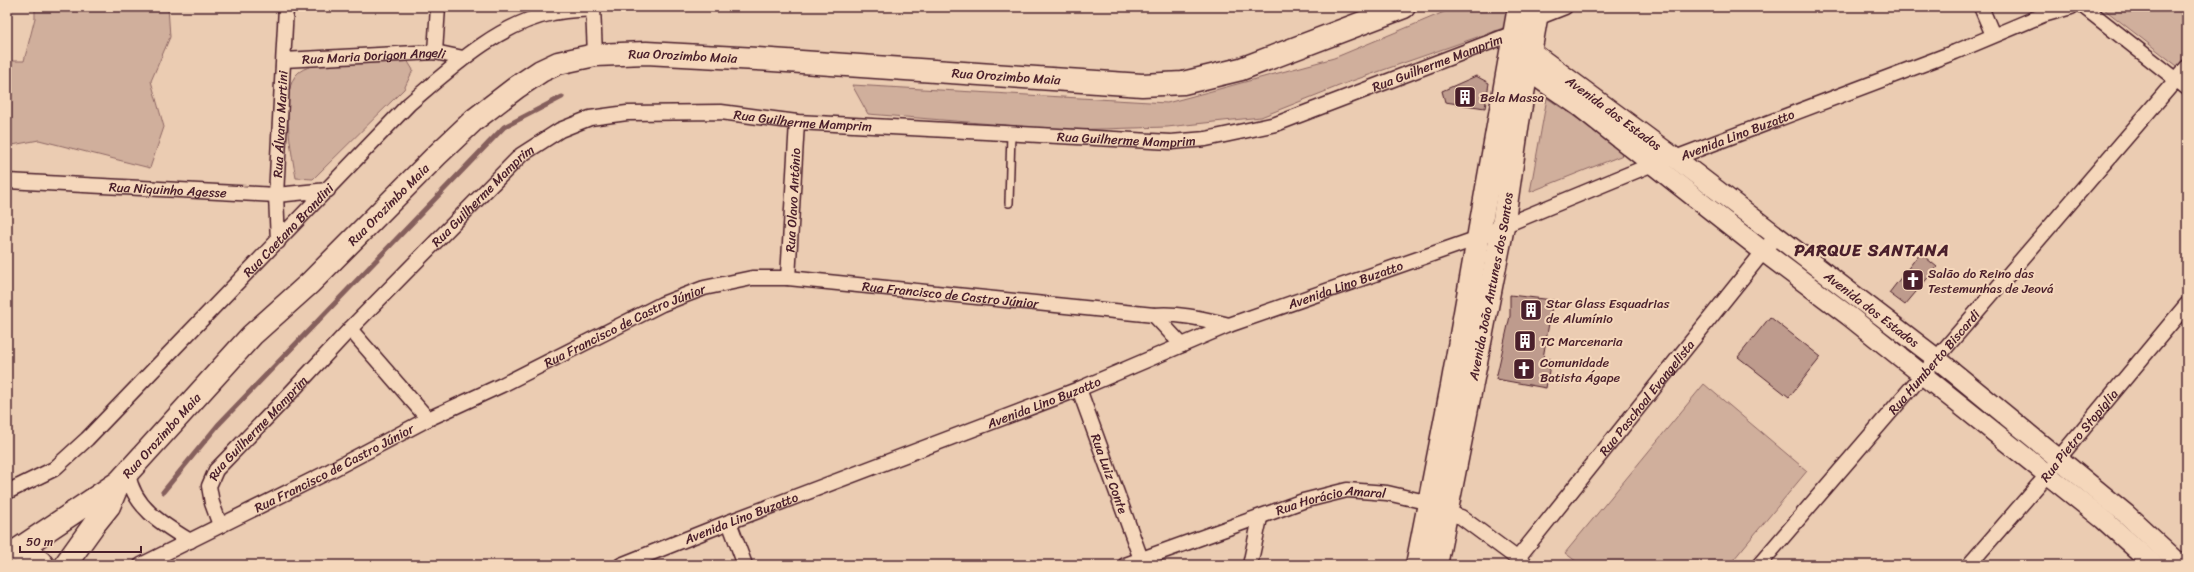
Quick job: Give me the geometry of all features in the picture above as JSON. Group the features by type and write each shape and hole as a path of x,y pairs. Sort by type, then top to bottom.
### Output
{"main road":[{"name":"Rua Orozimbo Maia","path":"12,552 124,477 252,335 310,283 474,120 541,71 558,64 595,55 670,54 1142,85 1184,83 1241,70 1400,8"},
{"name":"Avenida João Antunes dos Santos","path":"1436,565 1437,508 1478,238 1512,43 1531,11"},
{"name":"Avenida João Antunes dos Santos","path":"1417,565 1437,508 1503,226 1529,61 1531,11"},
{"name":"Avenida dos Estados","path":"1512,43 1529,61 1580,107 1764,252 1849,316 1922,376 2103,519 2154,565"},
{"name":"Avenida dos Estados","path":"1529,61 1675,158 1775,237 1936,358 2126,514 2181,565"},
{"name":"Rua Orozimbo Maia","path":"65,565 92,526 109,506 124,477"},
{"path":"12,552 37,558 43,565"}],"street":[{"name":"Rua Álvaro Martini","path":"278,242 276,195 286,7"},
{"path":"435,52 438,7"},
{"path":"1531,11 1565,7"},
{"path":"1981,7 1993,35"},
{"name":"Avenida Lino Buzatto","path":"621,565 729,522 1079,389 1229,325 1478,238 1503,226 1653,164 1675,158 1955,52 2043,15 2071,7"},
{"path":"2084,7 2182,84"},
{"path":"593,8 595,55"},
{"name":"Rua Caetano Brandini","path":"7,492 54,469 87,439 410,104 463,58 524,22 553,13 593,8"},
{"name":"Rua Guilherme Mamprim","path":"220,525 212,503 209,486 216,470 281,404 350,329 521,155 560,130 590,118 655,112 721,112 797,122 1171,142 1225,136 1276,124 1512,43"},
{"name":"Rua Maria Dorigon Angeli","path":"284,60 435,52 463,58"},
{"name":"Rua Humberto Biscardi","path":"1759,565 1936,358 2182,84 2187,67"},
{"name":"Rua Olavo Antônio","path":"788,278 797,122"},
{"name":"Rua Niquinho Agesse","path":"7,181 276,195 328,190"},
{"name":"Rua Paschoal Evangelista","path":"1521,562 1775,237"},
{"name":"Rua Francisco de Castro Júnior","path":"141,565 326,473 428,419 502,385 662,304 704,288 752,278 788,278 1154,315 1192,316 1229,325"},
{"name":"Rua Pietro Stopiglia","path":"1969,565 2047,475 2059,458 2187,304"},
{"path":"1154,315 1182,345"},
{"path":"350,329 428,419"},
{"name":"Rua Luiz Conte","path":"1079,389 1141,559"},
{"path":"124,477 145,510 190,540"},
{"name":"Rua Horácio Amaral","path":"1125,565 1260,518 1303,501 1347,490 1387,493 1461,517 1521,562"},
{"path":"1250,565 1260,518"},
{"path":"729,522 745,565"}],"lane":[{"path":"1009,203 1011,133"}],"shaded area":[{"path":"35,7 168,7 170,37 151,81 164,127 150,168 39,140 7,146 7,61 24,61 35,18"},
{"path":"1456,7 1507,7 1506,27 1349,82 1261,117 1167,127 1067,130 868,114 852,85 1167,103 1334,58"},
{"path":"2119,7 2187,8 2187,62 2181,69 2104,9"},
{"path":"407,60 413,70 404,89 313,179 296,178 288,122 288,107 289,92 293,80 299,72 308,67 335,62"},
{"path":"1547,98 1628,153 1530,192"},
{"path":"1704,384 1807,471 1729,565 1581,565 1565,553"}],"building":[{"name":"Bela Massa","path":"1476,76 1489,83 1485,108 1445,102 1442,91"},
{"name":"Salão do Reino das Testemunhas de Jeová","path":"1920,253 1937,267 1905,305 1889,293"},
{"path":"1510,295 1553,300 1543,358 1551,359 1546,388 1496,379 1510,316"},
{"path":"1770,317 1821,357 1789,397 1738,357"}],"waterway":[{"path":"163,492 218,425 504,127 562,97"}],"place":[{"name":"Bela Massa","path":"1465,97"},
{"name":"Salão do Reino das Testemunhas de Jeová","path":"1913,280"},
{"name":"Star Glass Esquadrias de Alumínio","path":"1531,310"},
{"name":"TC Marcenaria","path":"1525,341"},
{"name":"Comunidade Batista Ágape","path":"1524,369"}],"district":[{"name":"PARQUE SANTANA","path":"1872,250"}]}
